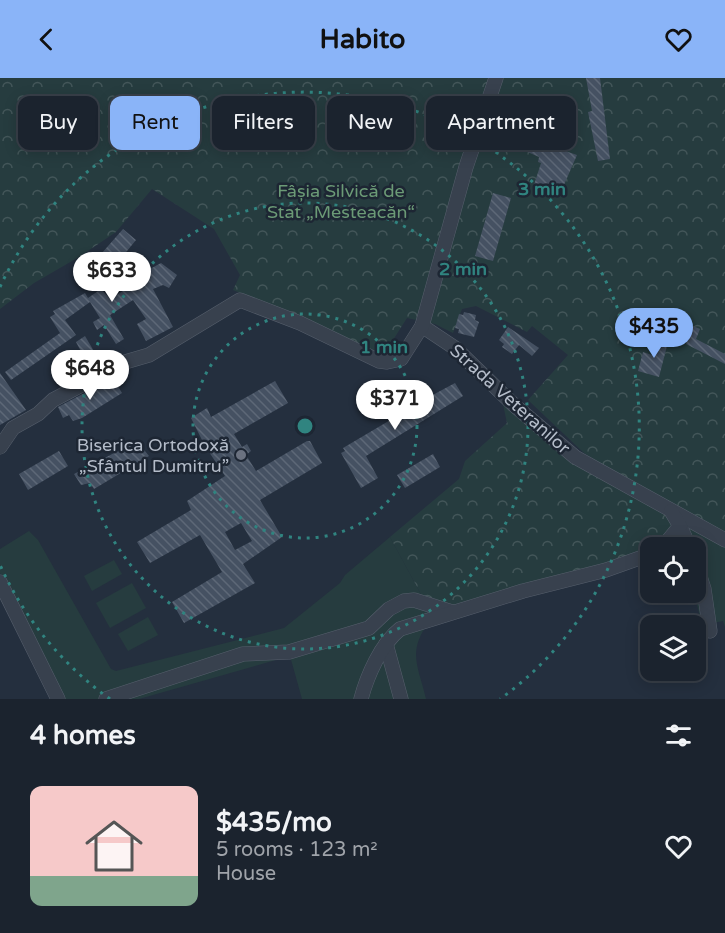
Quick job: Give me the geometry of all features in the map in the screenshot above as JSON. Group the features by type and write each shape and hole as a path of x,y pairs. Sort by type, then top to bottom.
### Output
{"street":[{"path":"0,447 12,428 38,414 53,400 125,362 149,355 240,300 387,362 401,359 408,352 422,326 466,167 496,78"},
{"name":"Strada Veteranilor","path":"422,326 455,348 514,405 575,457 725,540"},
{"path":"670,509 685,537"},
{"path":"671,537 680,526"},
{"path":"361,699 364,686 386,644 400,628 640,558"},
{"path":"0,582 57,699"},
{"path":"706,598 710,631"},
{"path":"106,699 243,654 289,652 369,628 389,609 404,601 414,600 452,612"},
{"path":"386,644 402,699"}],"green space":[{"name":"Fâșia Silvică de Stat „Mesteacăn“","path":"0,78 725,78 725,536 643,491 584,453 528,400 568,355 532,326 527,332 476,306 462,309 453,333 435,324 407,318 386,351 378,352 233,290 240,275 214,229 152,189 116,232 34,283 0,309"},
{"path":"503,404 665,512 672,521 671,533 666,537 640,537 640,554 452,607 422,596 390,537 459,479 465,461 507,423"},
{"path":"688,526 725,546 725,627 723,621 713,623 714,630 706,632 706,615 700,615 696,603 706,603 706,537 680,537"},
{"path":"29,531 38,540 111,669 116,671 284,628 340,583 345,575 390,537 422,596 452,607 426,614 429,622 418,642 416,659 426,699 302,699 290,656 139,699 65,699 0,573 0,549"},
{"path":"114,560 122,574 92,591 84,576"},
{"path":"132,583 146,608 110,628 96,603"},
{"path":"148,617 158,635 128,651 118,634"}],"building":[{"path":"586,78 600,78 610,159 598,161 588,112 592,111"},
{"path":"523,150 562,150 577,155 560,194 534,185 541,163 538,162 539,157"},
{"path":"493,193 511,198 493,261 475,256"},
{"path":"123,229 136,240 118,262 135,277 161,263 177,275 169,288 163,285 153,289 173,327 146,341 137,324 146,319 133,300 110,315 124,339 116,344 104,325 97,330 93,322 100,318 90,302 65,320 76,335 11,380 5,372 60,333 50,317 55,314 53,311 85,293 88,298 101,289 110,299 126,289 94,262"},
{"path":"464,312 476,315 475,320 479,322 474,337 458,333 459,329 455,328 459,314 463,315"},
{"path":"693,326 700,329 696,339 725,354 725,364 686,344"},
{"path":"508,327 539,348 532,356 519,345 512,354 502,347 504,344 499,340"},
{"path":"85,336 95,353 85,359 76,342"},
{"path":"656,339 668,342 659,377 638,371 643,352 652,355"},
{"path":"0,373 26,410 0,425"},
{"path":"113,378 122,393 82,418 73,421 69,415 63,418 58,407"},
{"path":"275,381 288,403 234,434 242,447 247,444 251,451 246,455 256,471 310,441 322,463 260,500 282,537 243,564 255,583 184,623 172,602 222,572 200,535 150,563 137,542 191,510 187,501 225,476 205,446 191,418 207,408 211,417","holes":["241,523 252,541 235,550 225,532"]},
{"path":"455,383 463,396 366,456 378,478 361,488 341,453 345,451 343,448 414,406 409,398 425,389 429,397"},
{"path":"137,441 149,456 94,489 90,483 81,485 74,474"},
{"path":"59,451 68,466 28,490 19,474"},
{"path":"433,454 440,467 405,488 397,475"}],"place":[{"name":"Biserica Ortodoxă „Sfântul Dumitru”","path":"241,455"}]}
